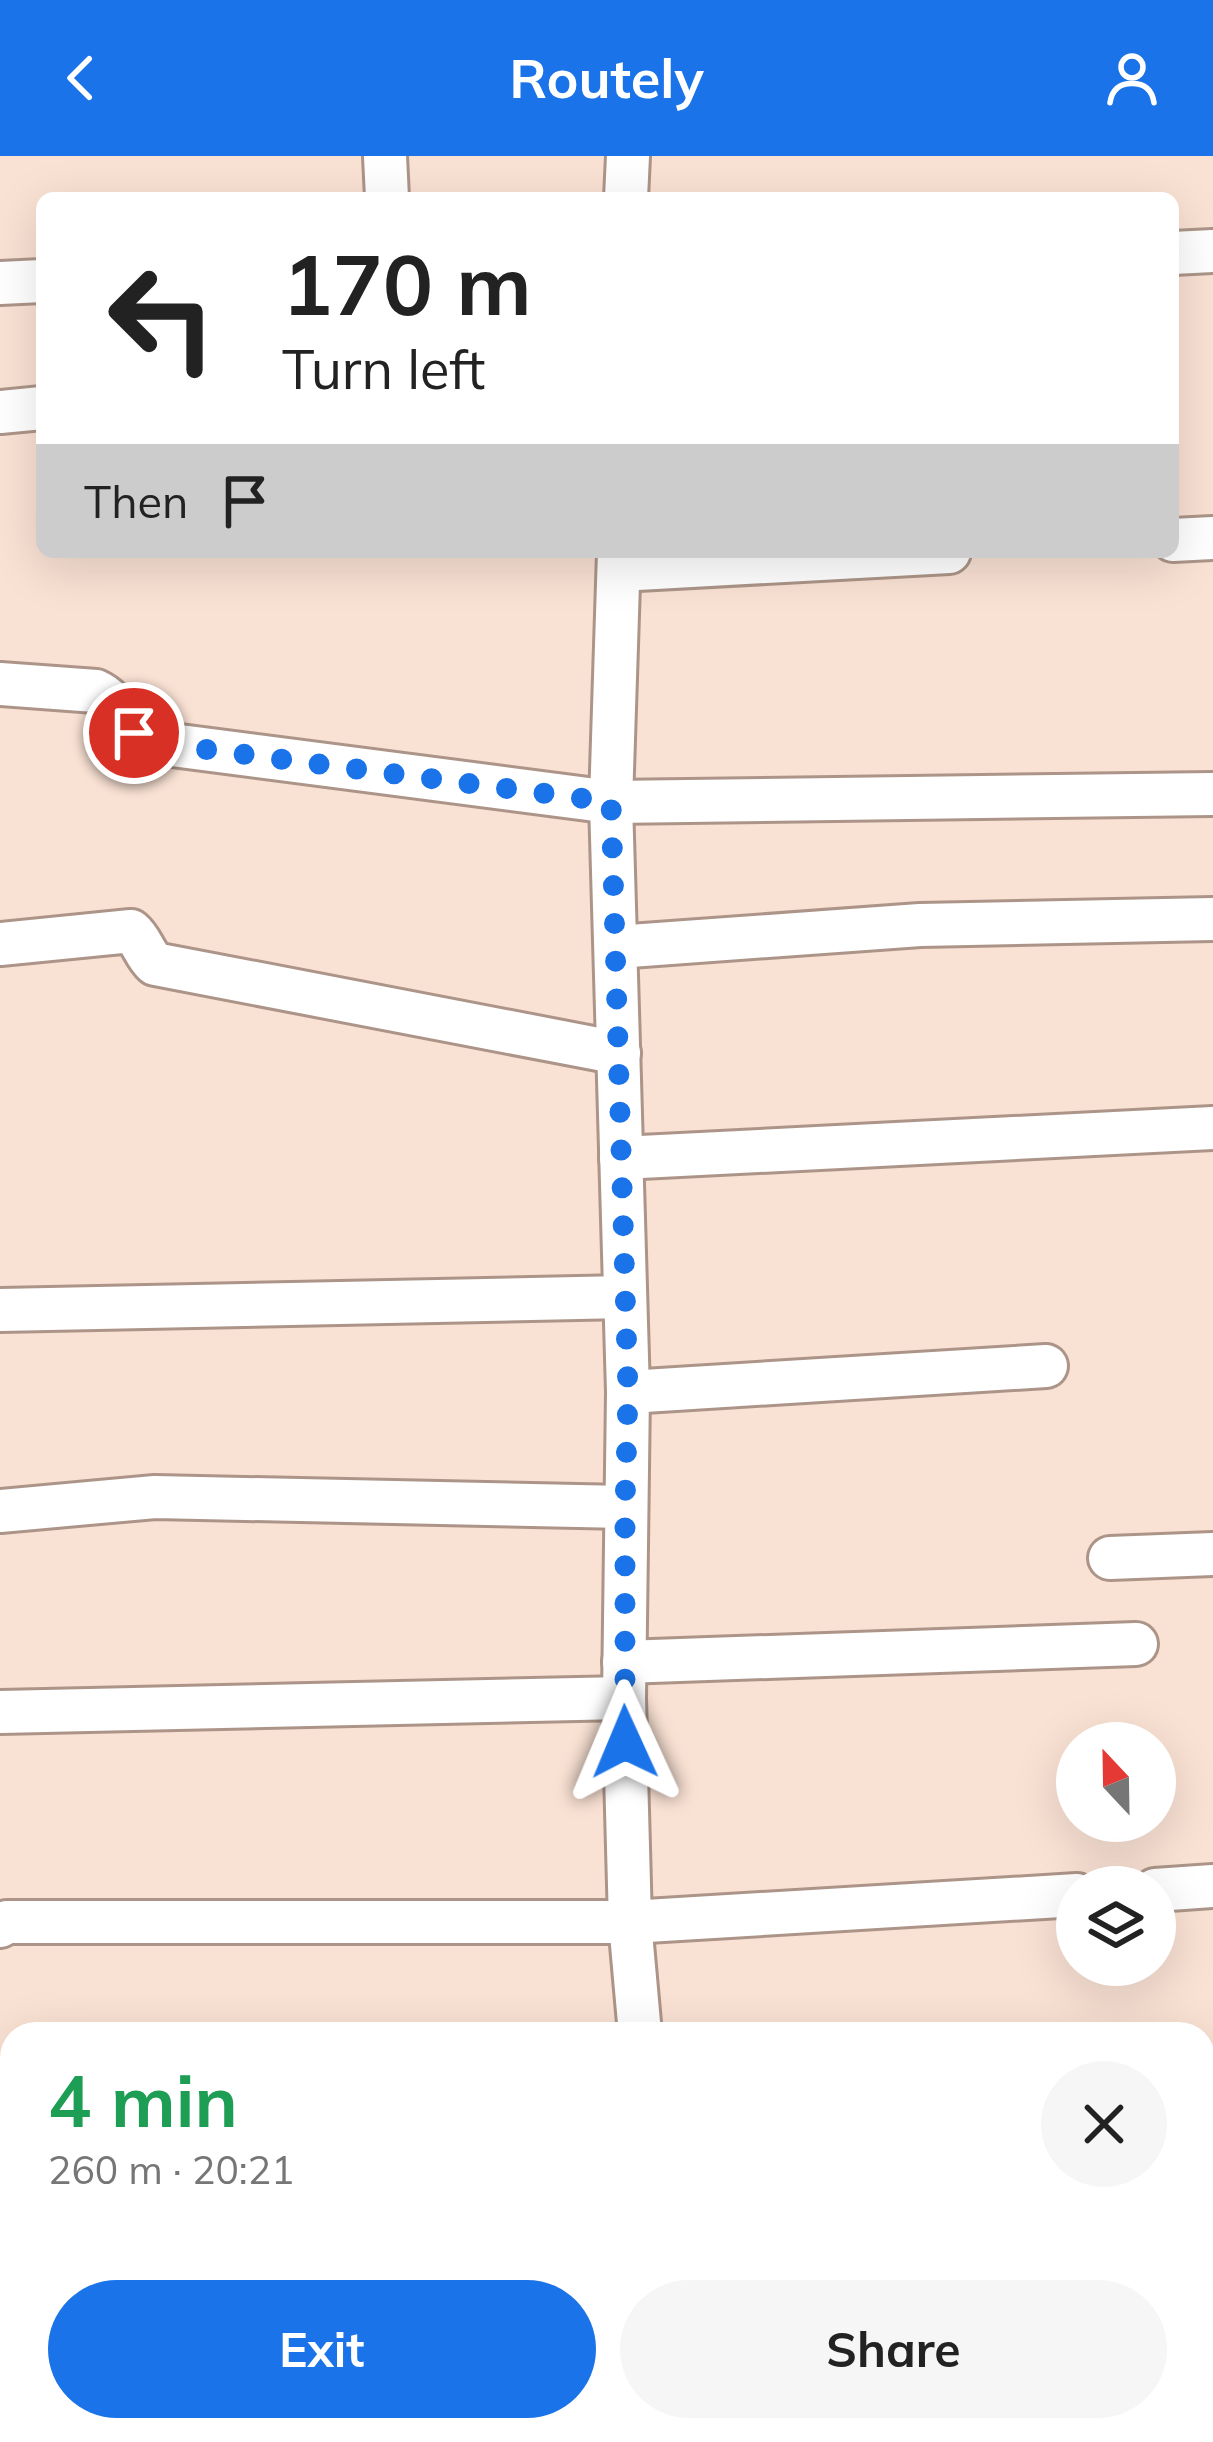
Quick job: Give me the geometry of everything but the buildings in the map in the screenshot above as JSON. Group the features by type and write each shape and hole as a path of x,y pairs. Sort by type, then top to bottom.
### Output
{"street":[{"path":"385,156 387,192"},
{"path":"626,192 628,156"},
{"path":"1179,254 1213,251"},
{"path":"0,283 36,280"},
{"path":"0,412 36,409"},
{"path":"1179,540 1213,538"},
{"path":"639,2022 630,1922 624,1680 628,1392 611,802 619,561 729,558"},
{"path":"0,684 105,694 134,733 149,742 611,802 1213,794"},
{"path":"616,946 920,925 1213,919"},
{"path":"0,944 130,931 155,964 619,1053"},
{"path":"622,1158 1213,1128"},
{"path":"0,1310 625,1297"},
{"path":"628,1392 1046,1366"},
{"path":"0,1511 155,1497 625,1507"},
{"path":"1110,1558 1213,1554"},
{"path":"0,1712 624,1680 1136,1644"},
{"path":"1176,1889 1213,1886"},
{"path":"0,1926 7,1922 630,1922 1056,1896"}],"route":[{"path":"134,733 149,742 611,802 628,1392 625,1742"}]}
